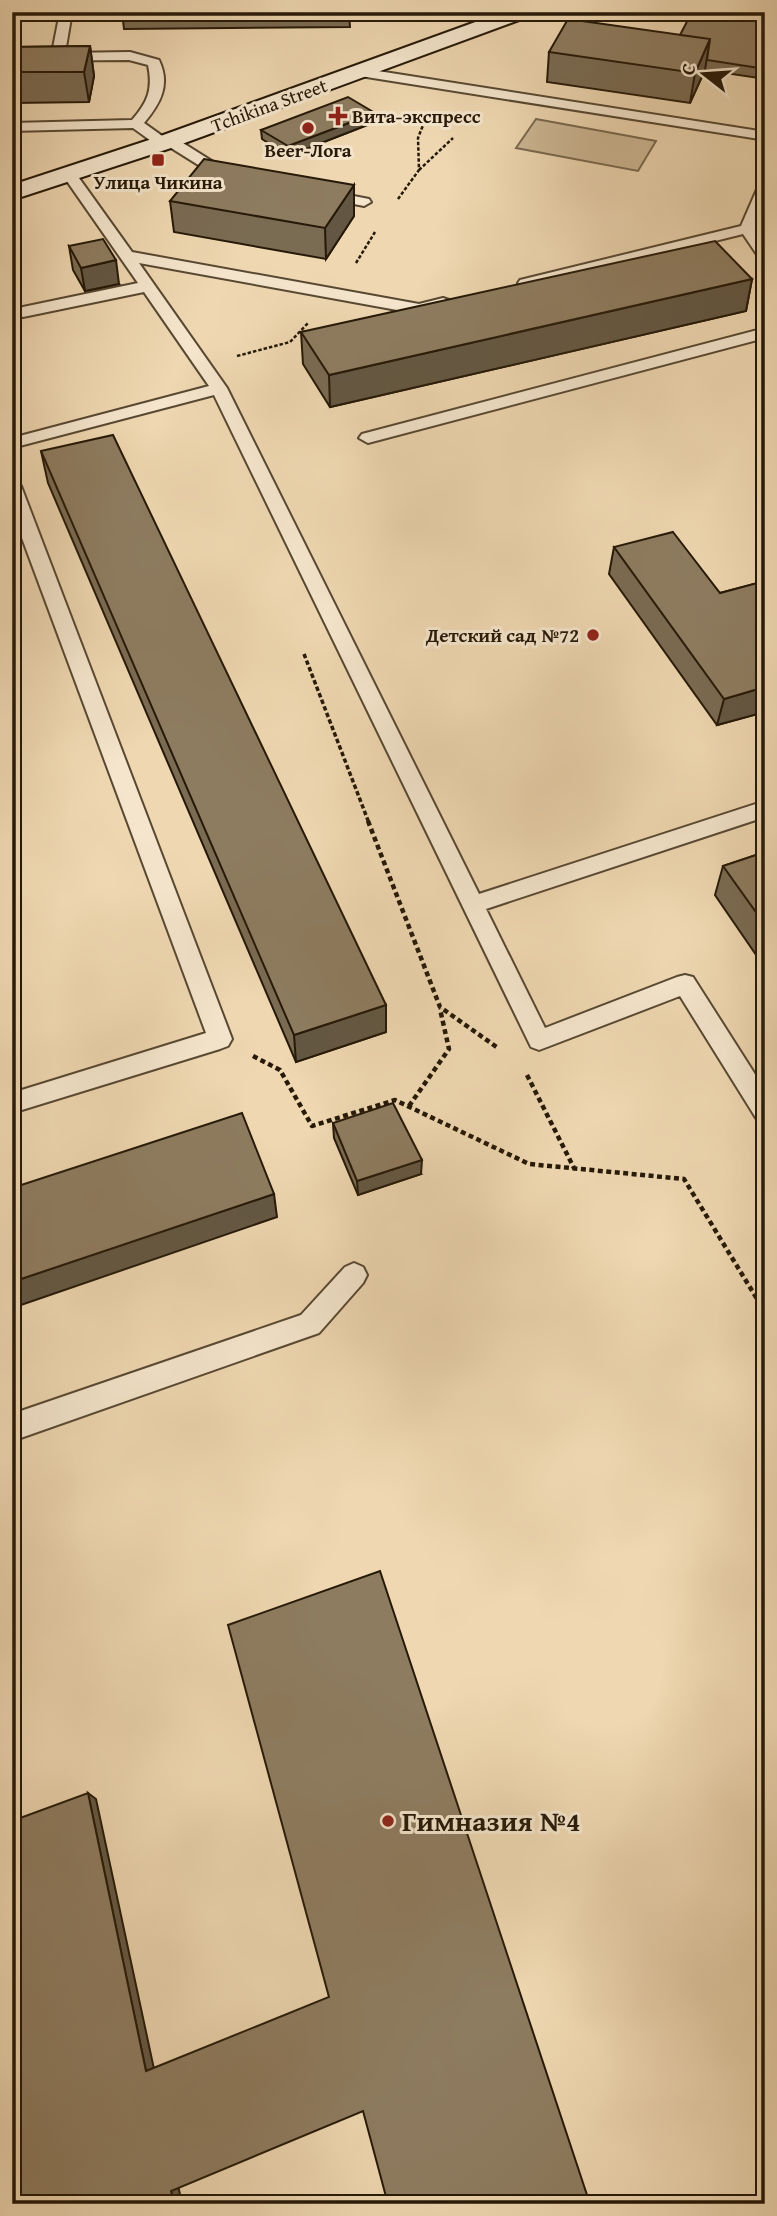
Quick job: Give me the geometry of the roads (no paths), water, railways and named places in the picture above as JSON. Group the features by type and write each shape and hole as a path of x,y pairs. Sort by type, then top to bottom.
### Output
{"street":[{"name":"Tchikina Street","path":"12,192 166,142 512,14"}],"lane":[{"path":"58,57 65,17 71,12"},
{"path":"12,57 130,56 154,63 160,86 150,107 135,124"},
{"path":"359,72 765,135"},
{"path":"12,127 135,124 228,178 241,180"},
{"path":"69,174 219,388 539,1040 685,984 765,1111"},
{"path":"747,229 765,187"},
{"path":"309,192 364,202"},
{"path":"747,229 765,256"},
{"path":"511,286 747,229"},
{"path":"127,256 419,309 458,299"},
{"path":"23,312 148,286"},
{"path":"368,438 765,333"},
{"path":"12,443 219,388"},
{"path":"12,486 220,1039 12,1103"},
{"path":"473,905 765,809"},
{"path":"12,1428 310,1324 354,1275"}],"place":[{"name":"Вита-экспресс","path":"338,116"},
{"name":"Beer-Лога","path":"308,128"},
{"name":"Улица Чикина","path":"158,160"},
{"name":"Детский сад №72","path":"593,635"},
{"name":"Гимназия №4","path":"388,1821"}]}
